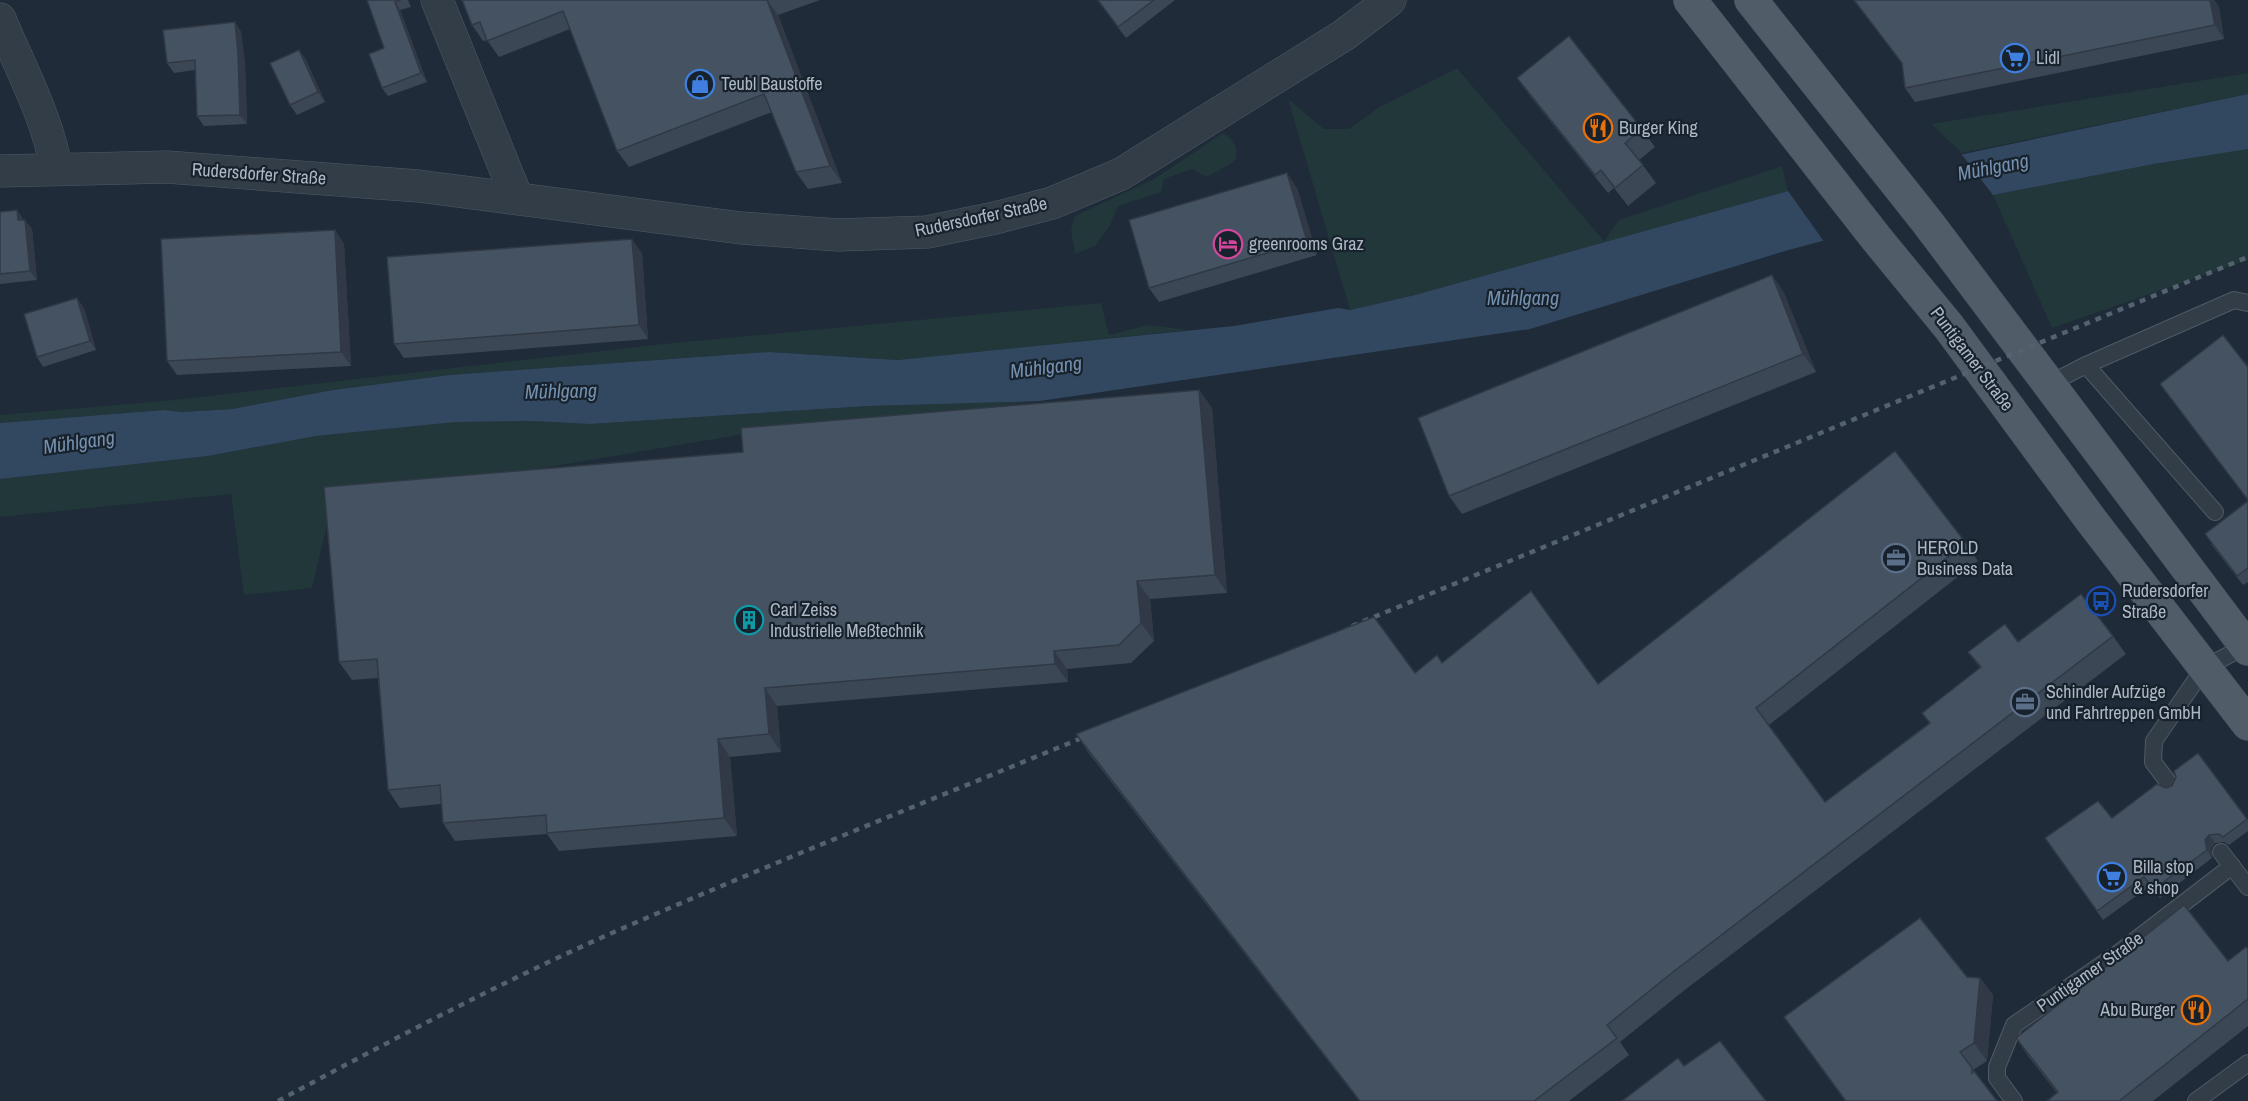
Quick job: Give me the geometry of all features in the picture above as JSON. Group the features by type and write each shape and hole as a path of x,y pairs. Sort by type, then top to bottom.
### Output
{"main road":[{"name":"Puntigamer Straße","path":"1690,0 1816,158 1876,238 1949,327 2091,520 2197,680 2248,723"},
{"path":"1751,0 1928,223 2247,647"}],"street":[{"path":"437,0 517,198"},
{"name":"Rudersdorfer Straße","path":"0,171 167,167 417,186 741,228 838,235 927,232 1052,203 1121,174 1344,35 1390,0"},
{"path":"0,19 46,128 54,152 56,169"}],"lane":[{"path":"2049,384 2086,365 2243,299"},
{"path":"2086,365 2215,512"},
{"path":"2171,786 2153,762 2154,741 2197,680 2247,647"},
{"path":"2221,852 2248,888"},
{"name":"Puntigamer Straße","path":"2014,1101 1997,1078 2000,1059 2014,1025 2120,952 2232,866"},
{"path":"2196,1101 2248,1063"}],"green space":[{"path":"1457,68 1604,241 1619,220 1782,166 1788,191 1415,295 1350,310 1288,99 1324,129 1349,129 1381,106"},
{"path":"2248,73 2248,94 1962,153 1931,124"},
{"path":"1223,133 1232,140 1236,147 1236,159 1229,165 1206,177 1192,169 1164,179 1161,192 1118,206 1110,225 1095,246 1075,254 1071,230 1075,216 1156,178"},
{"path":"2248,149 2248,260 2052,328 1993,195 2154,164"},
{"path":"1101,303 1109,335 1147,325 1190,330 898,360 769,352 449,375 333,390 232,409 182,412 164,410 0,423 0,415 174,400 663,344"},
{"path":"1040,401 750,433 332,504 312,588 244,595 231,494 0,517 0,479 208,456 316,436 456,422 532,421 590,424 868,406"}],"water":[{"name":"Mühlgang","path":"2248,94 2248,149 2154,164 1993,195 1785,251 1530,329 1040,401 868,406 590,424 532,421 456,422 316,436 208,456 0,479 0,423 164,410 182,412 232,409 333,390 449,375 769,352 898,360 1234,326 1338,308 1350,310 1415,295 1788,191"}],"pier":[{"path":"1959,151 1993,195 1973,203 1825,243 1787,188"}],"building":[{"path":"367,0 401,0 395,2 421,73 382,88 369,54 384,48"},
{"name":"Teubl Baustoffe","path":"462,0 767,0 830,166 796,172 764,94 617,151 563,11 487,41 480,22 472,25"},
{"path":"1098,0 1154,0 1118,27"},
{"name":"Lidl","path":"1854,0 2210,0 2215,25 1905,88 1902,63"},
{"path":"235,22 240,115 197,116 195,60 167,63 163,30"},
{"name":"Burger King","path":"1569,36 1642,129 1625,143 1643,165 1615,188 1601,170 1595,175 1517,78"},
{"path":"299,50 318,92 290,105 270,63"},
{"name":"greenrooms Graz","path":"1287,173 1307,241 1149,288 1129,220"},
{"path":"17,210 18,220 25,220 30,271 0,274 0,212"},
{"path":"335,230 341,352 167,361 161,239"},
{"path":"632,239 639,325 394,344 387,257"},
{"path":"1772,275 1803,354 1449,496 1418,418"},
{"path":"77,298 90,341 37,357 24,314"},
{"path":"2223,335 2248,367 2248,500 2160,384"},
{"name":"Carl Zeiss Industrielle Meßtechnik","path":"1199,390 1215,575 1137,581 1141,623 1119,645 1054,651 1055,664 765,688 769,734 718,739 724,818 547,833 546,815 443,823 440,785 388,790 377,659 339,662 324,487 743,452 741,428"},
{"path":"1895,451 1966,543 1756,708 1825,802 1930,723 1922,713 1981,667 1968,652 2005,624 2018,642 2081,594 2113,636 1607,1025 1617,1038 1534,1101 1360,1101 1076,734 1374,617 1415,673 1437,655 1442,663 1531,591 1598,684"},
{"path":"2248,501 2248,568 2237,576 2205,534"},
{"path":"2198,753 2247,819 2223,837 2219,834 2209,835 2205,840 2207,850 2154,889 2144,877 2097,911 2045,838 2098,801 2112,818 2157,784 2166,788 2172,786 2176,777 2174,771"},
{"path":"2184,905 2228,961 2246,947 2248,949 2248,999 2119,1101 2047,1101 2058,1092 2016,1038"},
{"path":"1920,918 1967,977 1980,978 1974,1043 1960,1052 1972,1068 1972,1073 1974,1071 1997,1101 1846,1101 1784,1017"},
{"path":"1720,1041 1766,1101 1622,1101 1678,1058 1684,1066"}],"railway":[{"path":"1352,626 2248,257"},
{"path":"278,1101 440,1016 605,936 788,858 1094,733"}],"place":[{"name":"Lidl","path":"2015,58"},
{"name":"Teubl Baustoffe","path":"700,84"},
{"name":"Burger King","path":"1598,128"},
{"name":"greenrooms Graz","path":"1228,244"},
{"name":"HEROLD Business Data","path":"1896,558"},
{"name":"Rudersdorfer Straße","path":"2101,601"},
{"name":"Carl Zeiss Industrielle Meßtechnik","path":"749,620"},
{"name":"Schindler Aufzüge und Fahrtreppen GmbH","path":"2025,702"},
{"name":"Billa stop & shop","path":"2112,877"},
{"name":"Abu Burger","path":"2196,1010"}]}
